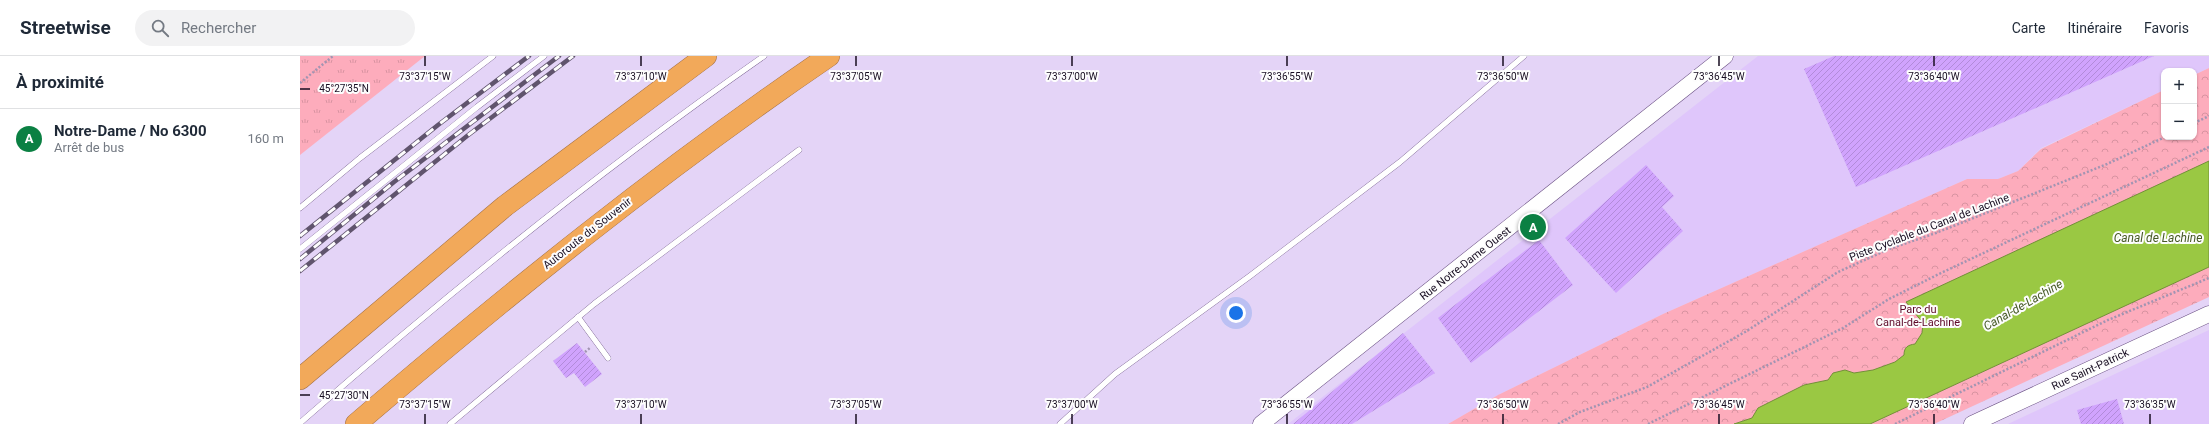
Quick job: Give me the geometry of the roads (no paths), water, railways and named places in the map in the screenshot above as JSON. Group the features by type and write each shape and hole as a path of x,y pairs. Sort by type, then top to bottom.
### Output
{"highway":[{"path":"300,379 511,202 706,56"},
{"name":"Autoroute du Souvenir","path":"356,424 448,345 646,186 829,56"},
{"path":"370,424 448,345"}],"main road":[{"name":"Rue Notre-Dame Ouest","path":"1261,424 1725,56"},
{"name":"Rue Saint-Patrick","path":"1972,424 2209,314"}],"lane":[{"path":"300,208 360,158 493,56"},
{"path":"300,249 471,111 544,56"},
{"path":"300,423 379,354 524,235 646,141 764,56"},
{"path":"1060,424 1115,374 1250,276 1400,162 1524,56"},
{"path":"450,424 578,317 799,150"},
{"path":"578,317 608,358"}],"water":[{"name":"Canal de Lachine","path":"2209,161 2209,267 1870,424 1734,424 1752,418 1758,408 1804,385 1828,380 1833,373 1845,370 1854,373 1873,370 1895,362 1904,355 1907,347 1915,344 1922,333 1923,323 1906,302"}],"railway":[{"path":"300,236 438,125 529,56"},
{"path":"300,259 394,182 559,56"},
{"path":"300,271 467,136 573,56"}],"place":[{"name":"Notre-Dame / No 6300","path":"1533,227"}],"water label":[{"name":"Canal-de-Lachine","path":"2023,305"}],"park label":[{"name":"Parc du Canal-de-Lachine","path":"1918,315"}]}
